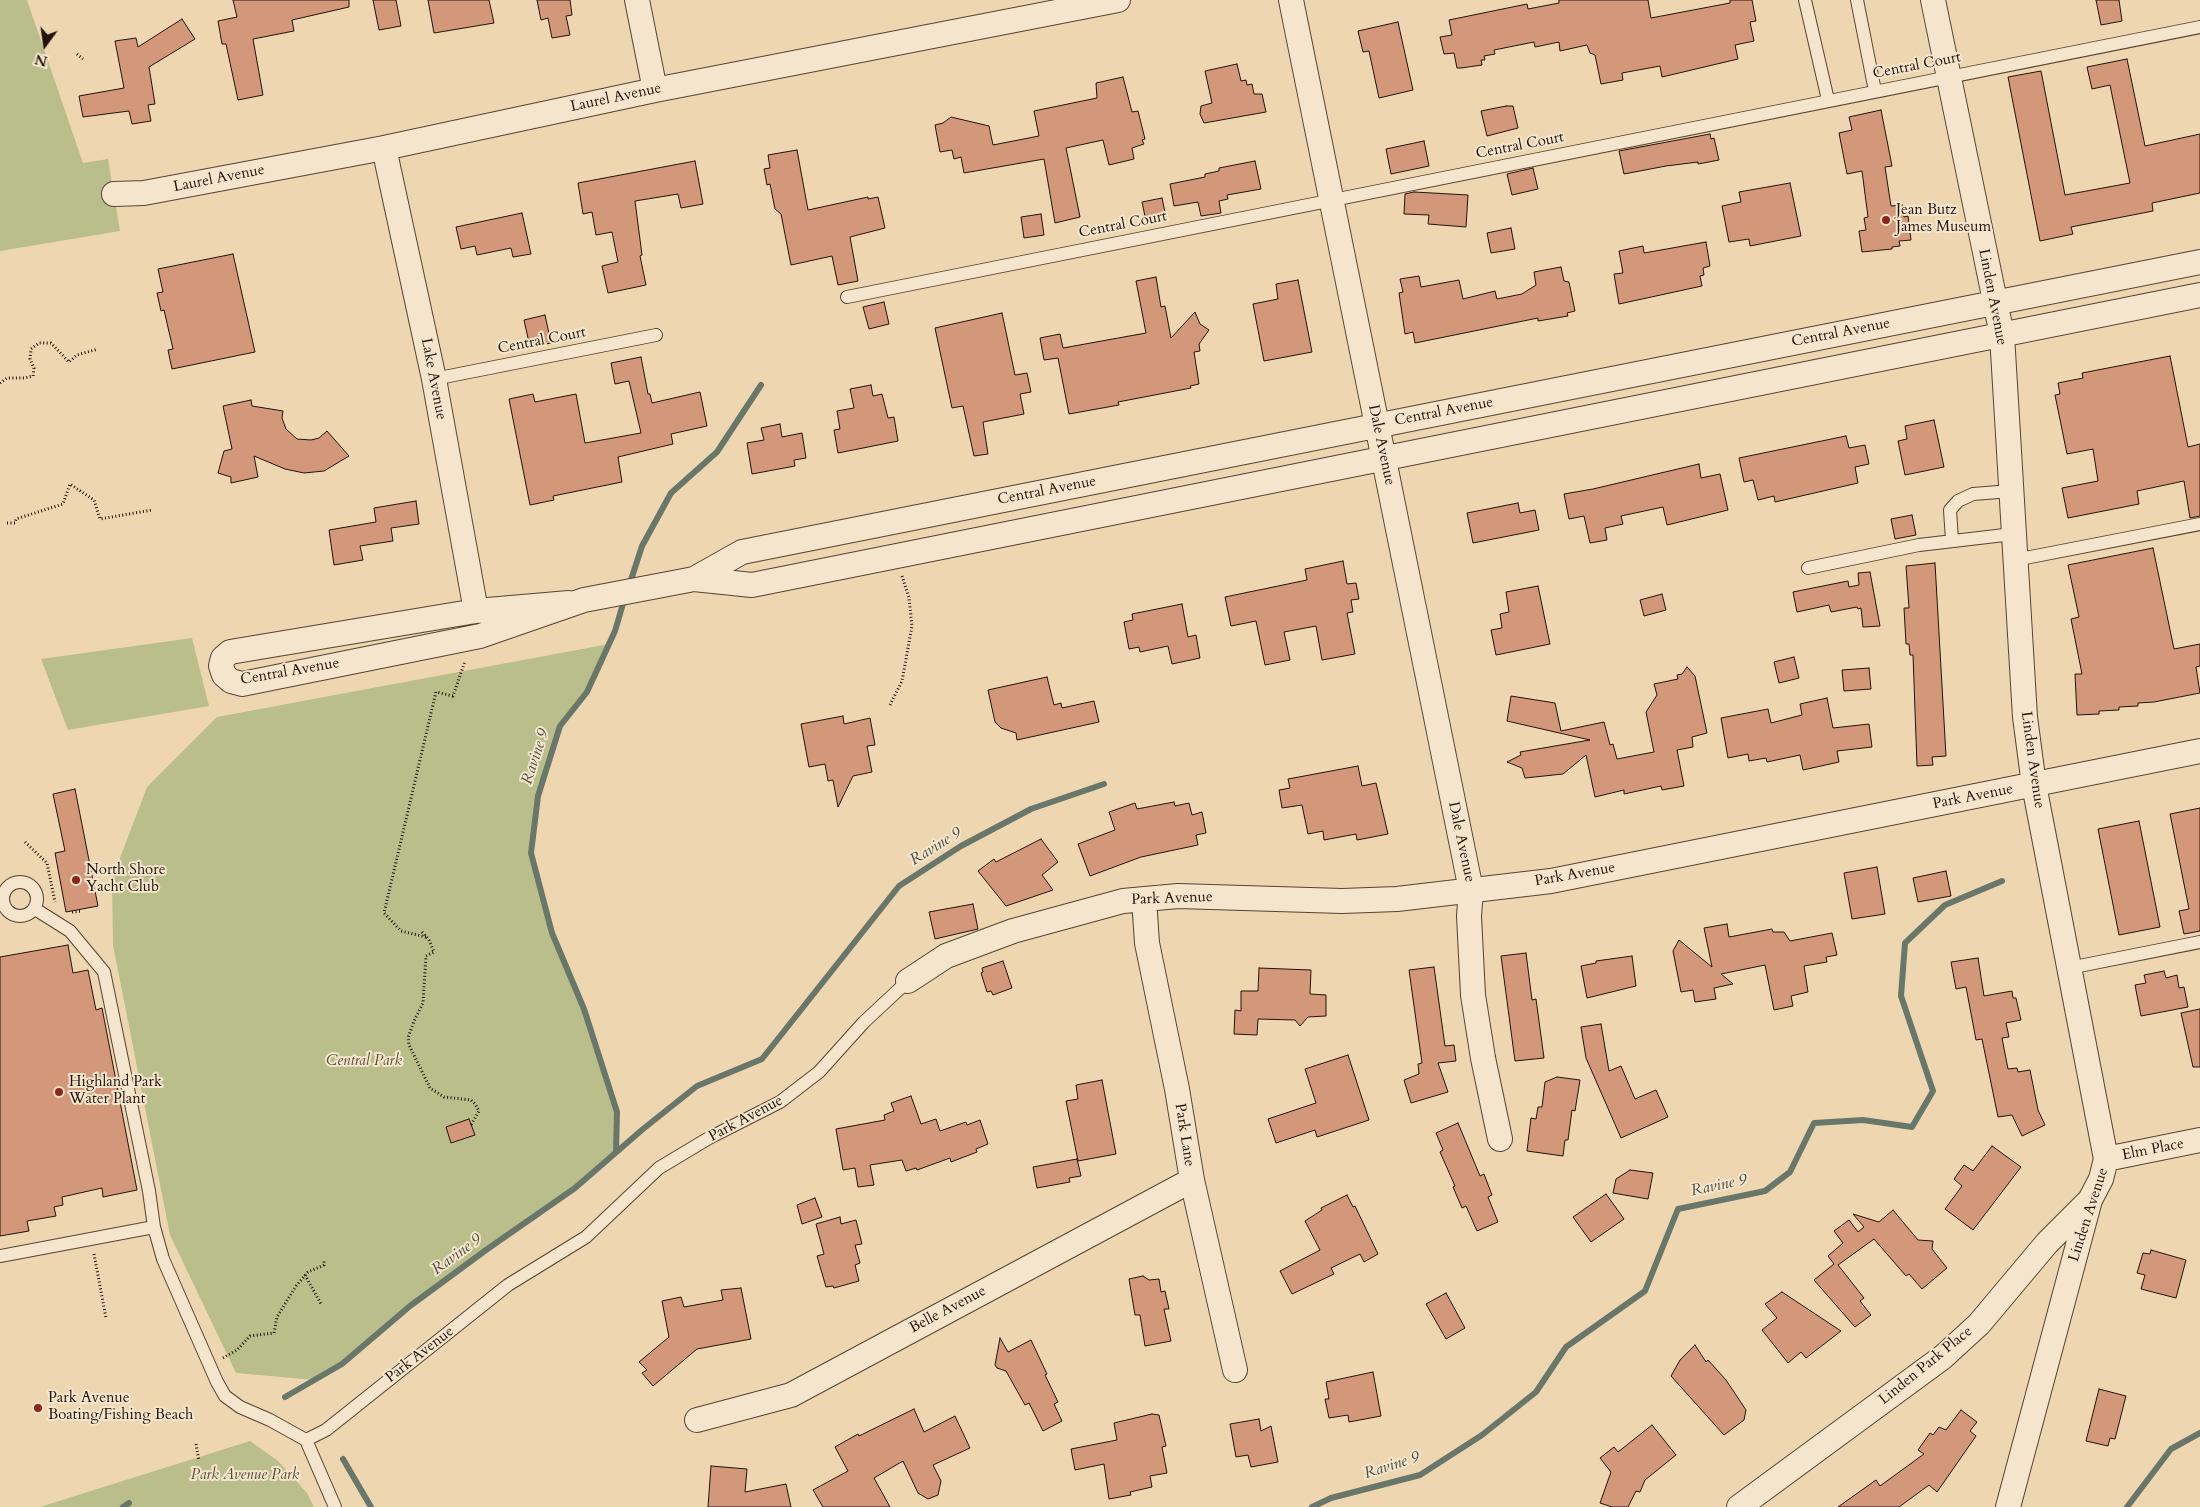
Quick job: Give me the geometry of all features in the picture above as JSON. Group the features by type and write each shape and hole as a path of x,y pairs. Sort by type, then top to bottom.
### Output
{"street":[{"path":"638,0 655,90"},
{"name":"Laurel Avenue","path":"114,194 144,193 384,148 655,90 1118,0"},
{"name":"Dale Avenue","path":"1291,0 1471,890 1469,916 1474,995 1483,1058 1500,1139"},
{"name":"Linden Avenue","path":"1933,0 2002,335 2024,717 2034,785 2106,1159 2100,1179 2090,1200 2008,1507"},
{"name":"Lake Avenue","path":"384,148 434,379 476,611"},
{"name":"Central Avenue","path":"694,579 742,552 2200,262"},
{"name":"Central Avenue","path":"577,602 474,645 242,684 224,675 221,666 223,658 230,652 476,611 577,602 694,579 752,585 2200,295"},
{"path":"1071,487 1074,520"},
{"name":"Park Avenue","path":"908,981 946,956 1013,931 1123,901 1178,896 1342,901 1397,899 1551,881 2200,752"},
{"name":"Park Lane","path":"1144,899 1147,943 1177,1089 1192,1180 1234,1370"},
{"name":"Elm Place","path":"2106,1159 2200,1140"},
{"name":"Belle Avenue","path":"697,1420 791,1395 1192,1180"},
{"name":"Linden Park Place","path":"1739,1507 1943,1357 1979,1324 2048,1243 2090,1200"}],"lane":[{"path":"1805,0 1828,100"},
{"path":"1857,0 1874,91"},
{"name":"Central Court","path":"847,297 2200,27"},
{"name":"Central Court","path":"434,379 656,335"},
{"path":"1952,540 1950,510 1958,501 1973,494 2011,491"},
{"path":"2015,560 2200,524"},
{"path":"1808,568 1952,540 2013,534"},
{"path":"24,882 34,888 38,899 35,909 20,916 3,910 4,892 12,883 24,882"},
{"path":"35,909 70,931 104,972 149,1191 154,1227 164,1259 200,1346 225,1396 240,1407 270,1420 306,1440 335,1507"},
{"path":"2069,968 2200,942"},
{"name":"Park Avenue","path":"306,1440 326,1430 508,1286 586,1237 659,1168 709,1138 788,1096 819,1072 864,1022 908,981"},
{"path":"0,1256 154,1227"}],"path":[{"path":"77,54 83,59"},
{"path":"0,382 7,378 33,376 34,368 30,359 31,349 39,344 51,343 70,362 77,355 98,349"},
{"path":"7,523 14,523 16,519 63,504 70,484 94,500 100,519 152,510"},
{"path":"890,705 902,681 912,626 909,598 897,556"},
{"path":"426,937 401,931 384,913 436,692 453,696 462,666 474,645"},
{"path":"25,842 47,862 55,904"},
{"path":"68,913 82,910"},
{"path":"422,932 434,952 426,956 424,1003 414,1021 408,1038 409,1045 430,1088 444,1097 470,1100 475,1104 478,1111 471,1125"},
{"path":"91,1239 106,1318"},
{"path":"220,1360 237,1350 250,1336 274,1333 277,1317 304,1275 324,1264 324,1259"},
{"path":"304,1275 320,1304"},
{"path":"196,1444 199,1461"}],"green space":[{"path":"0,0 27,0 83,163 108,159 120,231 0,251"},
{"path":"192,638 209,706 68,730 41,659"},
{"name":"Central Park","path":"609,644 587,692 560,726 538,796 531,853 552,933 584,1009 617,1112 616,1152 575,1188 410,1306 342,1364 315,1380 236,1373 170,1235 113,945 112,879 147,787 217,717"},
{"name":"Park Avenue Park","path":"250,1441 278,1461 307,1493 314,1507 40,1507"}],"building":[{"path":"233,0 349,0 349,7 292,20 294,31 253,39 263,95 238,100 226,44 222,44 218,21 237,17"},
{"path":"373,0 396,0 401,26 379,30"},
{"path":"428,0 489,0 494,23 434,33"},
{"path":"537,0 570,0 572,15 566,16 570,35 552,38 548,18 541,20"},
{"path":"1559,0 1648,0 1651,18 1730,3 1730,0 1752,0 1756,21 1750,22 1754,41 1735,45 1738,59 1662,77 1660,66 1622,73 1623,80 1601,84 1595,55 1590,53 1587,45 1560,51 1559,42 1535,47 1534,42 1494,50 1495,54 1484,56 1485,60 1481,60 1482,65 1461,68 1457,68 1454,53 1444,54 1440,37 1452,35 1449,20 1527,4 1528,9 1559,3"},
{"path":"2096,0 2119,0 2122,21 2101,25"},
{"path":"182,19 195,39 149,67 155,104 148,105 151,121 132,124 129,111 83,117 79,96 124,88 115,41 136,38 138,47"},
{"path":"1398,22 1413,90 1379,98 1369,51 1363,52 1358,31"},
{"path":"2127,59 2145,146 2200,134 2200,193 2152,203 2153,211 2071,227 2073,234 2040,241 2008,77 2041,71 2065,195 2130,183 2110,85 2092,89 2087,67"},
{"path":"1237,64 1241,81 1246,80 1247,85 1252,84 1254,94 1262,94 1266,112 1204,123 1200,114 1201,106 1212,103 1205,71"},
{"path":"1123,77 1132,112 1138,111 1145,139 1142,140 1144,144 1132,148 1134,159 1109,165 1103,140 1066,148 1080,217 1055,223 1044,159 964,173 961,157 954,159 952,150 940,152 935,125 943,123 951,117 989,126 993,145 1039,136 1034,111 1097,98 1096,83"},
{"path":"1513,106 1518,128 1487,136 1481,111"},
{"path":"1881,110 1892,166 1885,167 1891,206 1903,205 1904,217 1908,216 1911,240 1899,241 1900,246 1892,247 1892,249 1862,252 1859,231 1866,230 1864,218 1868,217 1862,171 1847,174 1839,133 1852,130 1849,117"},
{"path":"1710,134 1711,139 1714,138 1719,160 1698,164 1698,162 1666,166 1624,174 1619,151"},
{"path":"1424,141 1429,166 1391,174 1386,149"},
{"path":"797,150 808,210 868,197 868,199 878,197 885,228 850,237 858,281 838,285 832,256 791,265 781,214 775,209 770,184 767,185 764,169 770,168 768,155"},
{"path":"695,161 703,204 681,208 678,194 635,201 642,255 640,256 646,285 608,293 602,266 618,262 612,232 596,235 592,212 583,214 578,183"},
{"path":"1255,161 1261,189 1227,195 1228,199 1219,201 1221,213 1201,216 1198,202 1174,206 1170,184 1205,177 1205,174 1219,171 1219,168"},
{"path":"1533,168 1538,189 1512,195 1507,174"},
{"path":"1790,183 1801,236 1750,246 1749,239 1729,242 1722,206 1741,202 1739,192"},
{"path":"1414,192 1468,195 1466,227 1428,224 1429,215 1404,214 1405,194"},
{"path":"1162,198 1166,217 1146,221 1142,202"},
{"path":"522,213 531,254 513,257 511,248 477,255 475,246 461,249 456,227"},
{"path":"1041,214 1044,235 1024,238 1021,217"},
{"path":"1511,228 1515,249 1491,253 1487,233"},
{"path":"1706,242 1710,266 1703,268 1704,275 1700,276 1702,286 1619,304 1614,274 1623,273 1619,251 1643,246 1644,253"},
{"path":"233,254 255,352 172,369 168,350 173,349 164,310 161,311 157,293 163,292 158,269"},
{"path":"1561,267 1564,281 1569,282 1575,311 1567,313 1568,316 1538,321 1538,318 1415,343 1413,332 1405,334 1399,293 1403,292 1400,279 1419,276 1421,287 1459,280 1463,299 1495,291 1497,299 1522,294 1536,285 1534,272"},
{"path":"1156,277 1161,307 1165,306 1171,338 1195,312 1200,324 1209,330 1199,344 1200,351 1194,352 1199,384 1190,386 1191,388 1118,402 1119,405 1069,414 1058,358 1044,360 1040,338 1060,334 1063,348 1146,333 1136,281"},
{"path":"1298,280 1312,352 1264,361 1253,304 1278,299 1276,284"},
{"path":"884,302 889,324 869,329 863,307"},
{"path":"1002,313 1015,375 1027,373 1031,392 1020,394 1024,414 983,422 988,454 974,456 963,406 952,408 935,328"},
{"path":"545,315 551,343 530,347 524,320"},
{"path":"2170,356 2188,447 2200,444 2200,516 2190,518 2184,481 2137,491 2139,504 2068,518 2062,488 2098,481 2093,449 2067,454 2055,395 2060,394 2058,383 2083,378 2082,373"},
{"path":"641,357 648,394 650,394 652,403 700,392 707,426 671,434 673,444 618,457 622,482 553,496 554,500 530,505 509,399 533,394 535,402 576,394 585,443 641,433 629,381 615,384 611,363"},
{"path":"871,385 873,396 882,394 888,418 894,417 898,441 838,453 834,430 840,429 837,411 854,408 850,389"},
{"path":"251,400 252,406 283,411 282,418 286,429 297,439 311,440 319,438 327,431 349,456 324,471 304,473 285,469 254,456 258,477 231,483 231,477 218,473 224,451 232,449 223,406"},
{"path":"1934,420 1944,467 1905,475 1898,441 1907,439 1905,426"},
{"path":"780,424 782,437 802,433 806,458 794,460 795,466 752,474 747,443 764,440 761,428"},
{"path":"1846,436 1849,448 1865,445 1869,464 1855,467 1858,483 1775,502 1774,496 1758,500 1753,480 1744,482 1739,458"},
{"path":"1699,464 1701,478 1720,474 1728,510 1667,525 1663,507 1621,516 1623,524 1605,528 1607,540 1590,543 1584,516 1569,519 1564,494"},
{"path":"416,501 419,524 391,528 393,541 360,546 363,560 334,565 329,530 376,522 374,508"},
{"path":"1518,503 1520,513 1535,510 1539,530 1473,543 1467,513"},
{"path":"1912,515 1916,535 1895,539 1891,519"},
{"path":"2153,548 2174,649 2200,644 2200,666 2196,667 2200,693 2154,702 2138,703 2138,706 2119,707 2119,710 2099,711 2099,714 2077,715 2075,674 2082,674 2071,619 2079,617 2068,565"},
{"path":"1343,561 1347,584 1356,583 1359,599 1351,600 1353,612 1347,613 1355,654 1322,660 1316,626 1284,632 1290,660 1265,665 1256,621 1231,626 1225,597 1307,580 1305,569"},
{"path":"1935,563 1946,756 1932,757 1933,765 1917,766 1913,655 1910,655 1909,644 1906,644 1904,608 1909,608 1906,566"},
{"path":"1870,572 1880,626 1863,627 1861,608 1858,609 1857,607 1831,612 1829,605 1797,612 1793,592 1848,581 1849,587 1859,585 1858,573"},
{"path":"1538,586 1550,644 1496,655 1491,630 1502,628 1500,614 1509,612 1506,592"},
{"path":"1662,594 1666,610 1644,616 1640,600"},
{"path":"1182,604 1188,637 1196,635 1200,658 1172,664 1168,646 1140,652 1139,647 1129,649 1124,622 1133,620 1132,614"},
{"path":"1794,657 1799,678 1779,683 1774,662"},
{"path":"1687,667 1695,676 1707,733 1692,737 1693,747 1677,750 1684,786 1662,790 1661,786 1624,794 1624,790 1595,797 1586,755 1563,774 1525,778 1522,768 1507,762 1521,755 1520,752 1590,740 1507,721 1511,696 1555,703 1561,731 1604,722 1610,745 1613,744 1617,759 1654,752 1646,712 1657,695 1654,684 1678,679 1677,675 1682,674"},
{"path":"1869,668 1871,689 1844,691 1842,670"},
{"path":"1047,677 1054,705 1061,703 1062,708 1094,701 1099,722 1017,740 1016,733 1001,728 995,722 988,690"},
{"path":"1827,698 1833,728 1869,724 1872,747 1837,751 1839,762 1803,770 1800,755 1767,762 1766,758 1749,761 1748,754 1728,758 1721,718 1768,709 1771,723 1802,715 1800,704"},
{"path":"843,716 844,724 870,718 875,745 867,746 872,772 853,776 838,807 833,780 828,781 825,764 809,767 801,724"},
{"path":"1358,766 1362,786 1376,783 1388,834 1357,840 1356,834 1324,840 1323,831 1308,834 1302,805 1282,808 1279,790 1290,788 1288,779"},
{"path":"75,789 98,906 66,912 55,853 65,851 53,794"},
{"path":"1174,802 1175,806 1189,803 1192,815 1202,812 1206,833 1196,835 1198,845 1141,857 1090,876 1078,844 1115,830 1109,812 1135,803 1137,809"},
{"path":"2200,808 2200,931 2184,934 2179,911 2189,909 2170,814"},
{"path":"2139,821 2160,927 2119,935 2098,829"},
{"path":"1041,839 1058,862 1042,875 1053,890 1006,906 978,871 994,859 996,862"},
{"path":"1877,867 1885,914 1852,919 1844,873"},
{"path":"1946,871 1951,896 1918,902 1913,878"},
{"path":"973,904 978,929 935,939 929,912"},
{"path":"1727,924 1729,937 1772,929 1773,932 1784,932 1790,941 1832,933 1837,955 1826,957 1827,962 1804,966 1808,992 1791,996 1793,1006 1774,1010 1765,965 1721,974 1733,984 1714,988 1716,999 1695,1002 1693,990 1681,992 1673,951 1679,940 1712,967 1704,928"},
{"name":"Highland Park Water Plant","path":"68,945 73,973 88,970 96,1010 102,1008 137,1190 103,1197 102,1188 62,1197 63,1205 54,1207 56,1216 27,1221 29,1231 0,1236 0,957"},
{"path":"1526,953 1532,1000 1536,999 1544,1058 1515,1061 1501,956"},
{"path":"1632,956 1636,986 1587,998 1581,966 1596,963 1596,961"},
{"path":"1978,958 1984,996 2012,991 2013,998 2016,998 2021,1020 2006,1023 2009,1037 2002,1038 2008,1069 2017,1068 2018,1072 2030,1070 2038,1110 2045,1125 2022,1136 2012,1115 1998,1117 1982,1039 1976,1040 1966,987 1956,989 1951,962"},
{"path":"1003,961 1012,988 993,995 991,991 987,992 981,973 983,972 982,968"},
{"path":"1434,967 1445,1046 1454,1045 1456,1061 1438,1063 1448,1092 1411,1103 1404,1080 1419,1074 1418,1064 1422,1063 1409,970"},
{"path":"1259,968 1311,970 1310,994 1326,995 1326,1016 1308,1017 1300,1026 1295,1020 1258,1019 1257,1035 1234,1034 1235,1010 1241,1011 1241,991 1258,991"},
{"path":"2164,971 2166,978 2177,975 2179,988 2184,987 2188,1007 2141,1016 2135,985 2146,983 2144,975"},
{"path":"2200,1009 2200,1067 2193,1067 2181,1013"},
{"path":"1601,1024 1609,1071 1621,1066 1635,1099 1656,1090 1668,1117 1621,1138 1586,1058 1581,1027"},
{"path":"1348,1055 1369,1120 1317,1137 1315,1130 1276,1143 1268,1119 1316,1103 1305,1069"},
{"path":"1557,1077 1580,1080 1575,1111 1572,1110 1568,1140 1565,1140 1563,1156 1527,1151 1531,1118 1536,1119 1538,1107 1542,1107 1545,1082"},
{"path":"1102,1080 1116,1154 1078,1161 1066,1101 1078,1099 1076,1085"},
{"path":"911,1096 921,1124 936,1119 940,1131 966,1122 967,1125 980,1120 988,1144 976,1149 977,1152 951,1162 950,1158 917,1170 916,1168 906,1171 902,1160 870,1165 874,1185 858,1187 855,1168 843,1170 836,1129 885,1120 884,1115 894,1111 891,1103"},
{"path":"469,1119 475,1135 451,1143 446,1127"},
{"path":"1458,1123 1480,1176 1484,1174 1492,1195 1488,1197 1498,1222 1477,1231 1466,1206 1462,1208 1453,1187 1455,1186 1440,1152 1443,1150 1436,1133"},
{"path":"1992,1146 2021,1167 1973,1230 1945,1209 1962,1186 1954,1179 1964,1165 1973,1171"},
{"path":"1077,1159 1081,1176 1069,1178 1070,1182 1037,1188 1033,1167"},
{"path":"1630,1170 1653,1173 1648,1199 1613,1193 1616,1179"},
{"path":"1606,1194 1624,1219 1591,1242 1573,1217"},
{"path":"1347,1195 1353,1207 1355,1206 1378,1254 1364,1262 1360,1254 1331,1268 1334,1274 1292,1294 1280,1271 1320,1250 1305,1221 1322,1210 1321,1208"},
{"path":"815,1198 822,1217 802,1224 797,1205"},
{"path":"1893,1210 1918,1240 1933,1241 1932,1249 1947,1268 1922,1289 1909,1274 1906,1276 1874,1239 1838,1265 1864,1298 1860,1301 1871,1315 1855,1327 1814,1280 1834,1264 1828,1256 1843,1243 1834,1231 1849,1220 1858,1232 1864,1227 1853,1214 1879,1222"},
{"path":"840,1217 841,1224 856,1220 862,1244 855,1245 860,1263 855,1265 859,1281 834,1288 833,1286 826,1287 817,1256 824,1254 816,1224"},
{"path":"2151,1250 2186,1260 2176,1298 2141,1289 2145,1275 2137,1273 2143,1253 2150,1254"},
{"path":"1143,1276 1149,1280 1159,1279 1161,1292 1165,1291 1169,1309 1164,1309 1171,1341 1145,1346 1140,1315 1135,1315 1129,1279"},
{"path":"741,1288 751,1339 697,1349 653,1386 642,1373 647,1370 639,1362 669,1337 662,1301 681,1297 684,1307 723,1300 721,1290"},
{"path":"1782,1292 1841,1331 1806,1358 1801,1352 1788,1363 1762,1330 1777,1318 1765,1304"},
{"path":"1446,1293 1465,1328 1446,1339 1426,1304"},
{"path":"1000,1338 1008,1352 1031,1340 1058,1402 1054,1404 1062,1421 1043,1431 1029,1403 1025,1405 1006,1371 997,1368 995,1365"},
{"path":"1695,1345 1706,1362 1708,1360 1726,1380 1746,1410 1744,1420 1724,1435 1671,1376 1680,1360"},
{"path":"1373,1372 1381,1416 1349,1422 1348,1415 1329,1418 1325,1399 1329,1399 1326,1382"},
{"path":"2099,1389 2126,1396 2115,1439 2110,1438 2108,1446 2086,1441"},
{"path":"914,1409 924,1432 955,1416 970,1448 933,1465 941,1481 938,1495 928,1499 918,1493 903,1461 874,1478 890,1507 823,1507 813,1490 848,1471 835,1447 858,1434 859,1436"},
{"path":"1961,1410 1977,1422 1970,1431 1976,1436 1937,1492 1929,1485 1899,1507 1838,1507 1876,1480 1880,1486 1924,1454 1918,1450 1930,1433 1933,1435 1939,1427 1946,1430"},
{"path":"1152,1414 1159,1415 1166,1446 1162,1447 1167,1473 1150,1476 1152,1487 1130,1492 1131,1495 1109,1499 1104,1464 1075,1470 1071,1449 1117,1440 1114,1423"},
{"path":"1259,1419 1261,1431 1271,1426 1278,1462 1251,1467 1248,1455 1236,1457 1230,1424"},
{"path":"1652,1425 1676,1455 1645,1480 1640,1492 1636,1491 1628,1507 1612,1507 1600,1503 1611,1472 1600,1458 1614,1447 1618,1452"},
{"path":"711,1466 747,1469 745,1492 786,1484 791,1507 708,1507"}],"waterway":[{"name":"Ravine 9","path":"629,586 642,546 671,493 717,452 761,385"},
{"name":"Ravine 9","path":"616,1152 617,1112 584,1009 552,933 531,853 538,796 560,726 587,692 615,631 625,597"},
{"name":"Ravine 9","path":"285,1397 342,1364 410,1306 575,1188 643,1129 697,1086 762,1059 899,886 961,846 1031,809 1104,784"},
{"name":"Ravine 9","path":"1312,1507 1331,1498 1420,1475 1482,1435 1536,1392 1566,1347 1645,1291 1678,1209 1765,1191 1790,1172 1814,1123 1863,1120 1912,1127 1933,1091 1901,996 1905,943 1945,905 2002,881"},
{"name":"Ravine 9","path":"2127,1507 2171,1449 2200,1433"},
{"name":"Ravine 9","path":"343,1459 371,1507"},
{"path":"123,1507 129,1503"}],"place":[{"name":"Jean Butz James Museum","path":"1886,220"},
{"name":"North Shore Yacht Club","path":"76,880"},
{"name":"Highland Park Water Plant","path":"59,1092"},
{"name":"Park Avenue Boating/Fishing Beach","path":"38,1408"}]}
